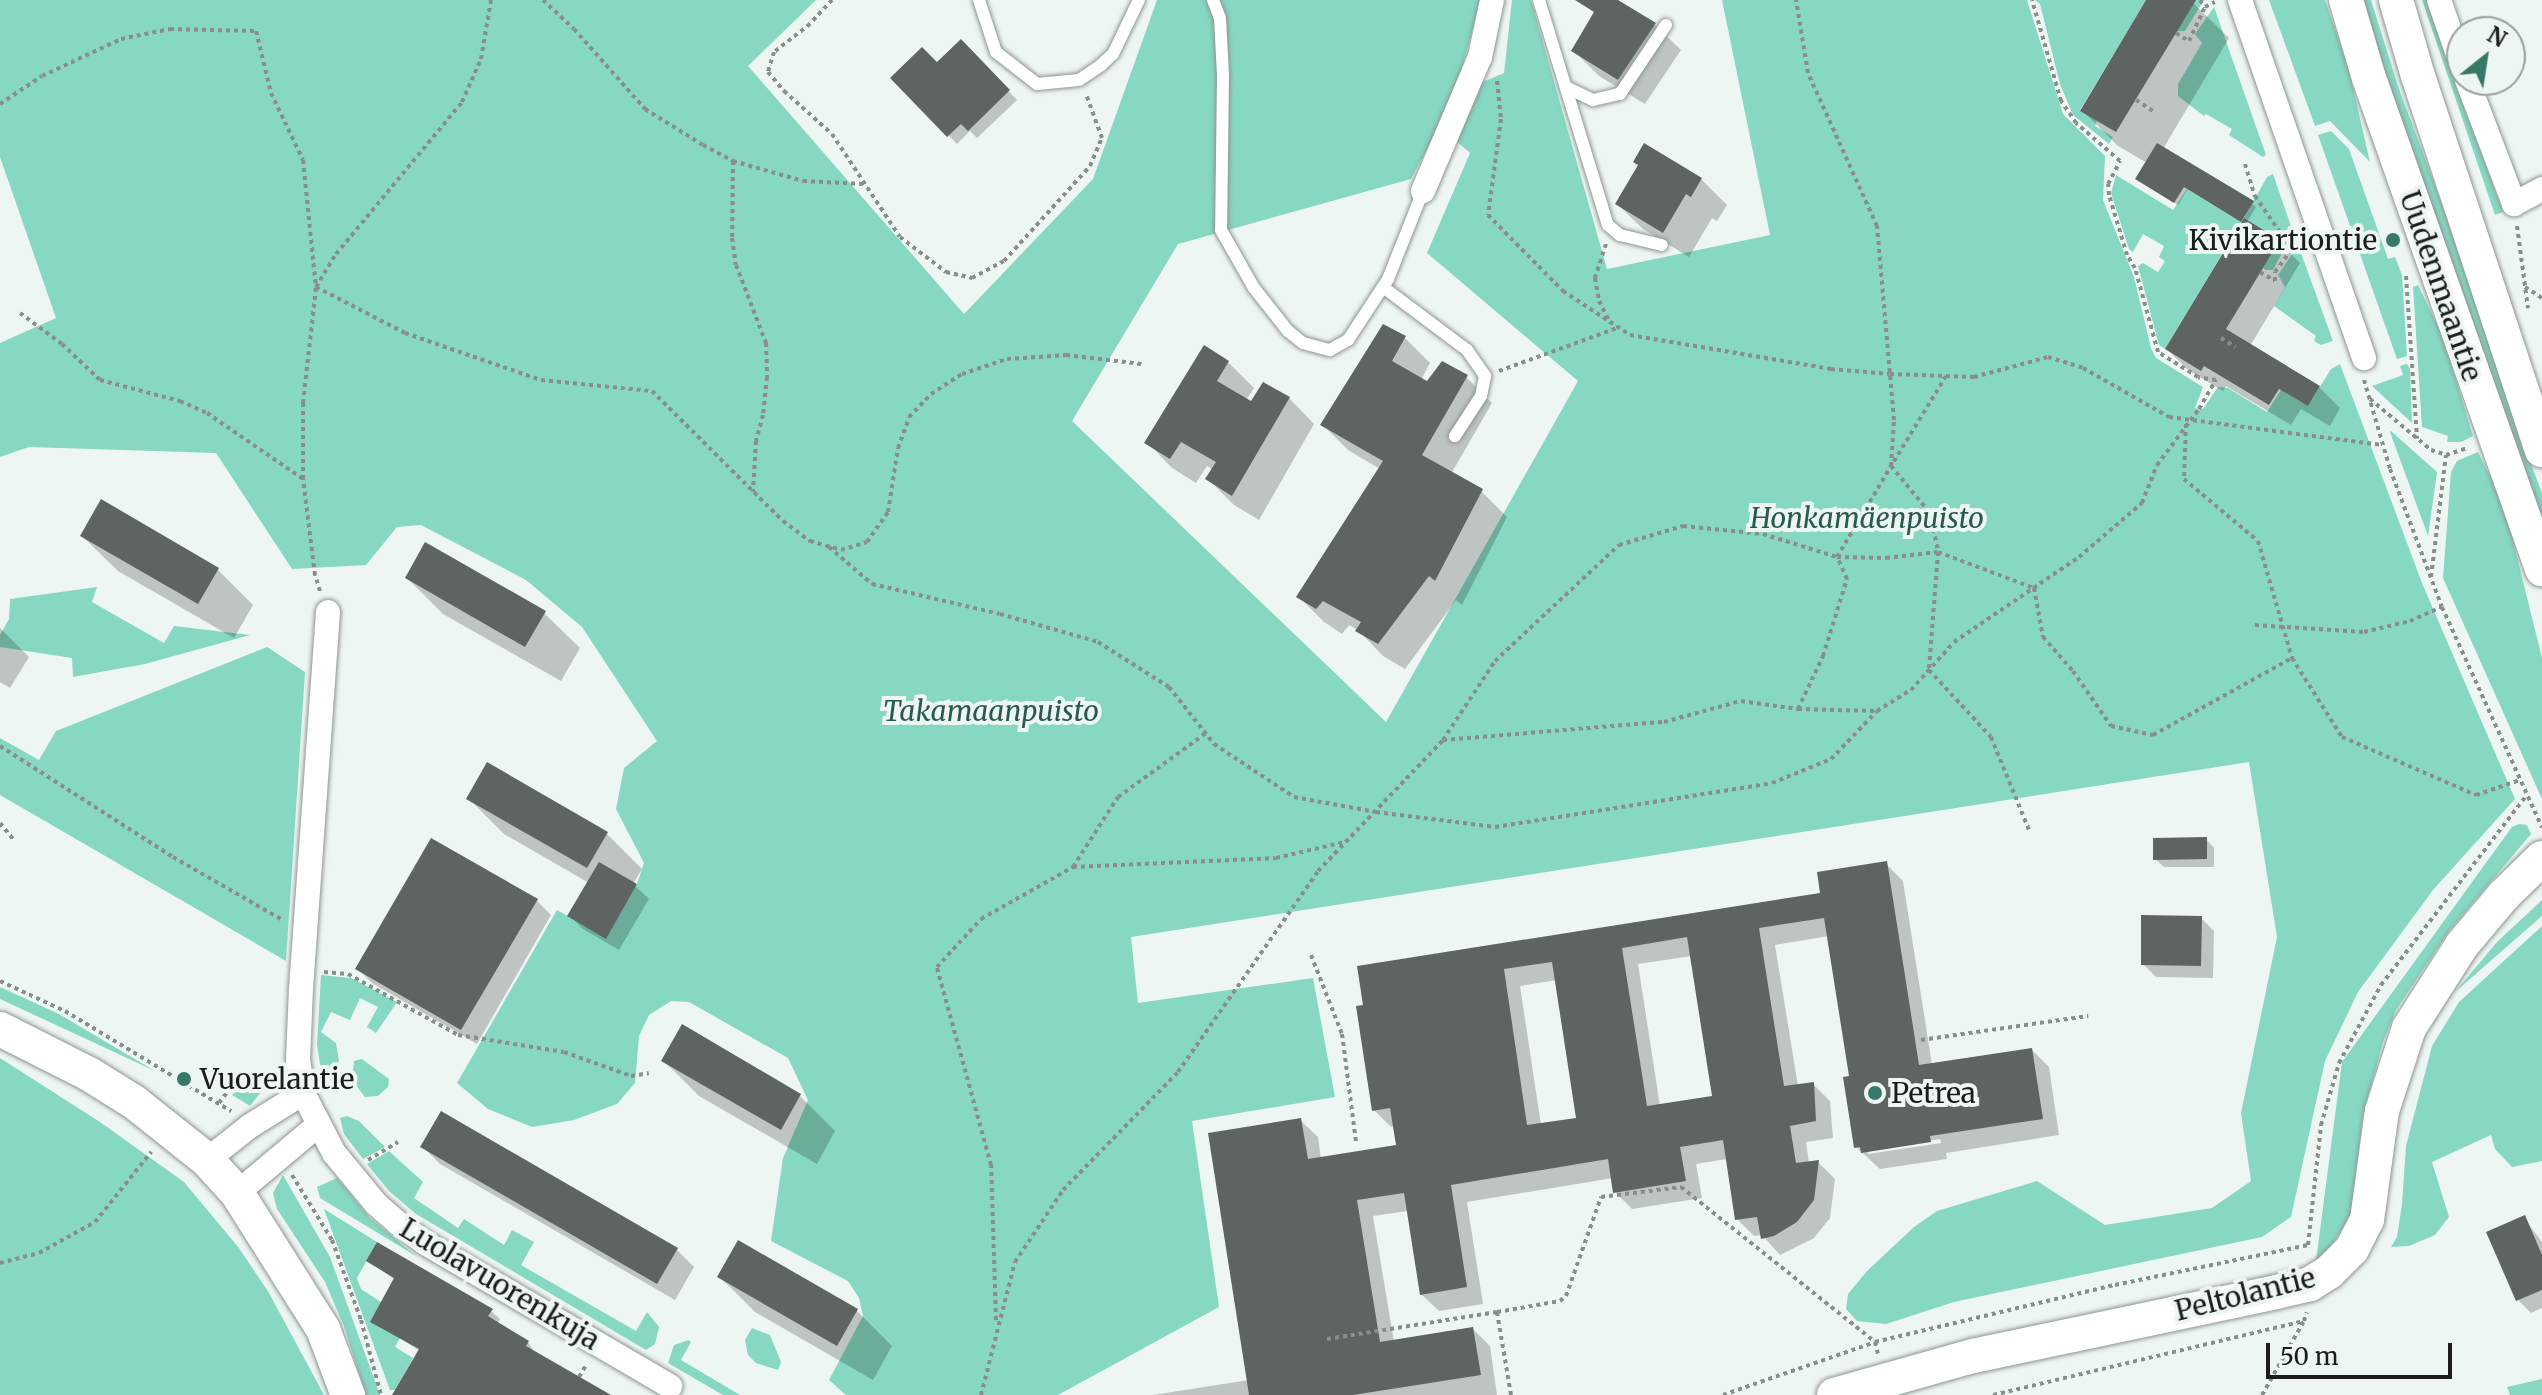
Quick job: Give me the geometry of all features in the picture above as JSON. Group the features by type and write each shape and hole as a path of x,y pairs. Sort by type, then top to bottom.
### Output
{"street":[{"path":"1423,191 1480,57 1492,0"},
{"path":"2240,0 2364,358"},
{"name":"Uudenmaantie","path":"2346,0 2369,78 2542,569"},
{"name":"Uudenmaantie","path":"2396,0 2418,76 2542,450"},
{"path":"2439,0 2446,20"},
{"path":"2473,96 2514,204 2542,189"},
{"path":"237,1193 318,1125 303,1093 298,1060 304,933 328,612"},
{"name":"Peltolantie","path":"1853,1392 2040,1341 2310,1284 2329,1272 2352,1249 2367,1220 2382,1111 2409,1028 2462,945 2504,895 2542,858"},
{"path":"0,1029 76,1067 134,1102 207,1160 237,1193 323,1329 348,1395"},
{"path":"207,1160 250,1126 303,1093"},
{"name":"Luolavuorenkuja","path":"318,1125 354,1179 407,1230 670,1386"}],"lane":[{"path":"979,0 977,5 996,52 1037,84 1079,80 1113,54 1139,0"},
{"path":"1213,0 1220,18 1223,76 1221,230 1254,288 1288,331 1303,343 1330,350 1348,340 1383,287 1423,191"},
{"path":"1539,0 1612,231 1662,245"},
{"path":"1566,87 1593,100 1620,94 1666,25"},
{"path":"1383,287 1467,350 1485,376 1481,396 1455,436"}],"path":[{"path":"316,287 336,254 462,102 481,59 491,0"},
{"path":"543,0 645,109 733,161 803,181 866,184"},
{"path":"832,0 810,24 774,52 768,72 832,134 900,237 946,272 972,278 1004,261 1090,166 1102,138 1079,80"},
{"path":"1796,0 1808,73 1877,226 1894,420 1891,466 1930,513 1938,552 1929,670 1991,737 2029,830"},
{"path":"827,546 872,584 1000,614 1098,642 1169,687 1214,744 1294,797 1376,812 1495,827 1772,783 1831,759 1877,711 1911,690 1954,642 2079,557 2142,503 2157,465 2199,409 2216,380 2198,377 2158,352 2135,268 2127,255 2109,195 2108,184 2120,161 2076,123 2061,101 2032,0"},
{"path":"2200,0 2205,7"},
{"path":"2176,33 2189,41 2205,7 2217,1"},
{"path":"0,104 42,76 121,39 170,29 256,31 271,93 303,160 316,287 303,403 303,479 315,575 328,612"},
{"path":"1480,57 1495,73 1501,107 1488,215 1563,291 1630,335 1831,369 1890,374 1974,377 2036,358 2065,360 2152,411 2187,421 2382,445"},
{"path":"2136,100 2153,111"},
{"path":"733,161 732,238 736,265 766,343 767,377 763,415 756,441 753,492"},
{"path":"2245,164 2255,196 2290,247"},
{"path":"2514,204 2529,315"},
{"path":"1610,323 1599,301 1595,278 1612,231"},
{"path":"2260,272 2275,281 2275,272 2290,247 2301,239"},
{"path":"2406,274 2417,439"},
{"path":"316,287 405,333 541,380 652,391 783,521 810,541 841,550 867,542 888,512 898,448 909,417 931,394 962,374 1007,359 1066,355 1141,364"},
{"path":"2525,287 2542,298"},
{"path":"20,313 62,344 100,380 165,396 207,413 303,479"},
{"path":"1485,376 1617,328"},
{"path":"2221,338 2235,347"},
{"path":"2364,358 2367,396 2431,579 2542,827"},
{"path":"1837,557 1946,376"},
{"path":"2367,396 2417,439 2446,455 2467,448"},
{"path":"2187,421 2184,479 2258,541 2292,658 2342,737 2476,795 2520,780"},
{"path":"2431,579 2446,455"},
{"path":"981,1395 1015,1262 1063,1190 1178,1072 1318,871 1443,740 1495,661 1619,545 1683,526 1763,534 1837,557 1886,558 1938,552 2034,588"},
{"path":"1798,709 1823,656 1847,579 1837,557"},
{"path":"2034,588 2043,637 2073,671 2111,726 2153,735 2292,658"},
{"path":"2255,625 2284,630 2380,630 2442,607"},
{"path":"1443,740 1664,722 1741,701 1798,709 1877,711"},
{"path":"1073,867 1118,797 1206,733"},
{"path":"0,746 173,857 304,933"},
{"path":"1723,1395 1875,1342 2308,1245 2321,1125 2339,1063 2381,985 2527,795"},
{"path":"0,823 14,840"},
{"path":"997,1326 991,1165 937,967 981,919 1073,867 1276,858 1346,842"},
{"path":"1311,955 1342,1034 1356,1142"},
{"path":"318,971 348,974 458,1035 564,1052 631,1076 649,1073"},
{"path":"0,981 65,1011 234,1112"},
{"path":"1921,1040 2088,1016"},
{"path":"219,1103 231,1087"},
{"path":"363,1164 398,1142"},
{"path":"0,1263 39,1253 95,1222 153,1149"},
{"path":"289,1171 332,1240 361,1320 381,1395"},
{"path":"1327,1339 1560,1301 1566,1296 1601,1197 1681,1187 1875,1342"},
{"path":"2262,1395 2304,1321 2310,1304"},
{"path":"1497,1312 1511,1395"},
{"path":"1993,1395 2304,1321"},
{"path":"579,1377 587,1363"}],"green space":[{"path":"0,0 816,0 748,66 964,314 1093,179 1157,0 1481,0 1453,100 1411,179 1178,244 1072,421 1386,722 1578,381 1427,253 1470,153 1454,139 1478,84 1504,73 1512,0 1531,0 1607,269 1770,235 1722,0 2027,0 2063,114 2105,156 2103,200 2134,277 2151,348 2156,358 2203,387 2195,408 2203,409 2218,387 2228,388 2267,412 2281,390 2308,406 2331,369 2340,364 2422,583 2515,799 2433,890 2358,992 2325,1061 2291,1217 2262,1237 1954,1302 1886,1324 1857,1321 1846,1309 1848,1294 1867,1271 1914,1227 1937,1211 2037,1181 2105,1225 2212,1208 2251,1181 2241,1113 2277,937 2249,762 1131,937 1138,1003 1313,978 1335,1097 1192,1121 1219,1307 1058,1395 846,1395 829,1380 863,1316 859,1298 848,1281 771,1241 783,1158 808,1100 788,1058 689,1002 671,1001 649,1015 639,1036 635,1083 617,1104 574,1120 532,1127 488,1109 457,1083 557,910 606,938 637,884 644,863 616,809 624,768 657,741 582,627 526,580 421,525 397,527 366,565 292,569 216,453 29,447 0,457 0,343 56,318 0,157"},
{"path":"2035,0 2146,0 2080,110 2097,121 2095,126 2113,137 2109,144 2073,115 2060,84 2040,4"},
{"path":"2194,0 2204,0 2185,31 2177,31"},
{"path":"2269,0 2325,0 2348,66 2370,162 2330,121 2315,126"},
{"path":"2362,0 2371,0 2399,89 2467,271 2507,400 2542,493 2542,523 2370,32"},
{"path":"2422,0 2429,0 2446,58 2446,71"},
{"path":"2214,7 2266,155 2263,157 2229,135 2232,129 2206,114 2204,116 2178,96 2178,84 2202,43 2195,34"},
{"path":"2455,96 2460,96 2503,212 2495,215"},
{"path":"2331,131 2349,149 2388,259 2395,257 2402,275 2407,356 2397,359 2318,135"},
{"path":"2273,174 2293,232 2273,270 2266,270 2263,268 2280,240 2244,218 2267,177"},
{"path":"2116,175 2173,210 2187,189 2241,222 2165,349 2159,345 2138,266 2143,263 2158,272 2165,261 2159,257 2164,246 2143,234 2133,252 2129,249 2111,193"},
{"path":"2298,245 2333,341 2321,345 2314,341 2316,336 2274,306 2285,287 2278,275"},
{"path":"2418,285 2443,337 2473,436 2461,442 2447,442 2448,436 2422,427 2413,287"},
{"path":"2407,364 2410,369 2412,423 2372,386 2403,375 2400,366"},
{"path":"2390,432 2437,472 2428,536"},
{"path":"2478,452 2504,504 2542,658 2542,799 2443,578 2451,472 2457,461"},
{"path":"97,587 92,602 164,643 174,626 250,635 145,664 73,677 72,658 0,647 0,635 9,619 10,599"},
{"path":"267,647 305,672 286,961 0,795 0,738 39,760 56,731"},
{"path":"2527,825 2531,834 2449,931 2396,1010 2383,1042 2363,1115 2351,1214 2329,1250 2316,1261 2342,1062 2512,827"},
{"path":"2542,900 2542,916 2455,992 2497,942"},
{"path":"2542,926 2542,1161 2512,1167 2495,1149 2491,1135 2432,1162 2449,1217 2435,1235 2409,1246 2391,1247 2397,1237 2402,1204 2406,1146 2432,1046 2459,1002"},
{"path":"321,975 351,978 397,1002 376,1033 367,1027 378,1007 360,998 350,1020 331,1012 321,1032 336,1043 339,1061 331,1077 323,1083 317,1045"},
{"path":"0,987 59,1014 155,1071 0,999"},
{"path":"0,1058 100,1122 184,1182 239,1248 269,1293 324,1395 0,1395"},
{"path":"362,1059 389,1079 388,1087 378,1096 365,1097 352,1080 354,1061"},
{"path":"247,1079 255,1079 261,1092 250,1106 232,1095"},
{"path":"347,1116 359,1121 385,1147 363,1159 344,1134 340,1118"},
{"path":"389,1151 423,1182 414,1198 458,1228 464,1219 504,1245 512,1230 534,1242 521,1265 636,1331 647,1312 659,1327 655,1344 646,1350 416,1214 389,1191 367,1164"},
{"path":"283,1175 330,1257 380,1395 366,1395 344,1326 325,1282 277,1209 273,1193"},
{"path":"337,1178 370,1218 416,1256 320,1198 317,1187"},
{"path":"324,1209 377,1242 357,1278 361,1289 381,1302 400,1338 395,1347 413,1358 395,1390 390,1390"},
{"path":"752,1328 770,1335 781,1362 778,1370 756,1363 748,1355 745,1340"},
{"path":"691,1342 681,1360 740,1395 723,1395 668,1363 674,1345"},
{"path":"2542,1379 2542,1395 2510,1395 2507,1387"}],"building":[{"path":"1575,0 1618,0 1656,23 1618,80 1571,51 1594,12"},
{"path":"2146,0 2196,0 2116,132 2080,111"},
{"path":"961,39 1010,90 968,131 961,124 947,137 890,78 922,47 937,62"},
{"path":"1644,143 1702,178 1691,197 1686,194 1663,233 1615,204 1638,165 1633,162"},
{"path":"2157,143 2254,201 2241,222 2184,187 2174,203 2135,179"},
{"path":"2244,218 2280,240 2226,329 2320,386 2308,406 2279,389 2269,405 2204,366 2201,371 2165,349"},
{"path":"1383,324 1406,336 1392,361 1427,381 1442,361 1468,375 1422,455 1483,489 1435,581 1429,576 1378,644 1355,631 1361,622 1323,601 1316,609 1296,597 1383,461 1320,425"},
{"path":"1204,345 1229,361 1217,381 1251,401 1263,382 1290,397 1232,496 1205,479 1216,462 1181,442 1170,459 1144,443"},
{"path":"101,499 219,568 198,604 80,536"},
{"path":"425,542 546,611 525,647 405,578"},
{"path":"487,762 608,832 587,868 466,799"},
{"path":"2207,837 2207,859 2153,860 2153,838"},
{"path":"431,838 538,899 461,1030 355,969"},
{"name":"Petrea","path":"1887,861 1919,1065 2032,1048 2043,1119 1930,1136 1931,1142 1861,1153 1860,1147 1854,1148 1843,1077 1849,1076 1824,918 1759,928 1784,1086 1814,1082 1816,1121 1790,1126 1796,1163 1819,1160 1814,1200 1797,1222 1774,1236 1761,1239 1757,1217 1735,1220 1723,1140 1680,1147 1686,1181 1613,1193 1608,1159 1451,1185 1467,1287 1420,1295 1404,1193 1357,1200 1380,1342 1473,1327 1481,1375 1353,1395 1249,1395 1208,1133 1301,1118 1308,1159 1396,1145 1390,1108 1372,1111 1356,1006 1363,1005 1357,966 1820,893 1817,872","holes":["1687,937 1712,1096 1647,1106 1622,948","1552,962 1576,1118 1527,1125 1504,969"]},
{"path":"599,862 637,884 606,939 567,916"},
{"path":"2141,915 2202,916 2201,966 2141,965"},
{"path":"682,1024 801,1094 781,1130 661,1061"},
{"path":"441,1111 678,1248 657,1284 420,1147"},
{"path":"2525,1215 2542,1255 2542,1290 2516,1301 2486,1232"},
{"path":"738,1240 858,1309 837,1346 717,1277"},
{"path":"377,1242 493,1309 488,1316 529,1341 526,1346 611,1395 392,1395 419,1349 370,1322 394,1278 366,1261"}],"place":[{"name":"Kivikartiontie","path":"2393,240"},
{"name":"Vuorelantie","path":"184,1079"},
{"name":"Petrea","path":"1875,1093"}],"park label":[{"name":"Honkamäenpuisto","path":"1867,518"},
{"name":"Takamaanpuisto","path":"991,711"}]}
